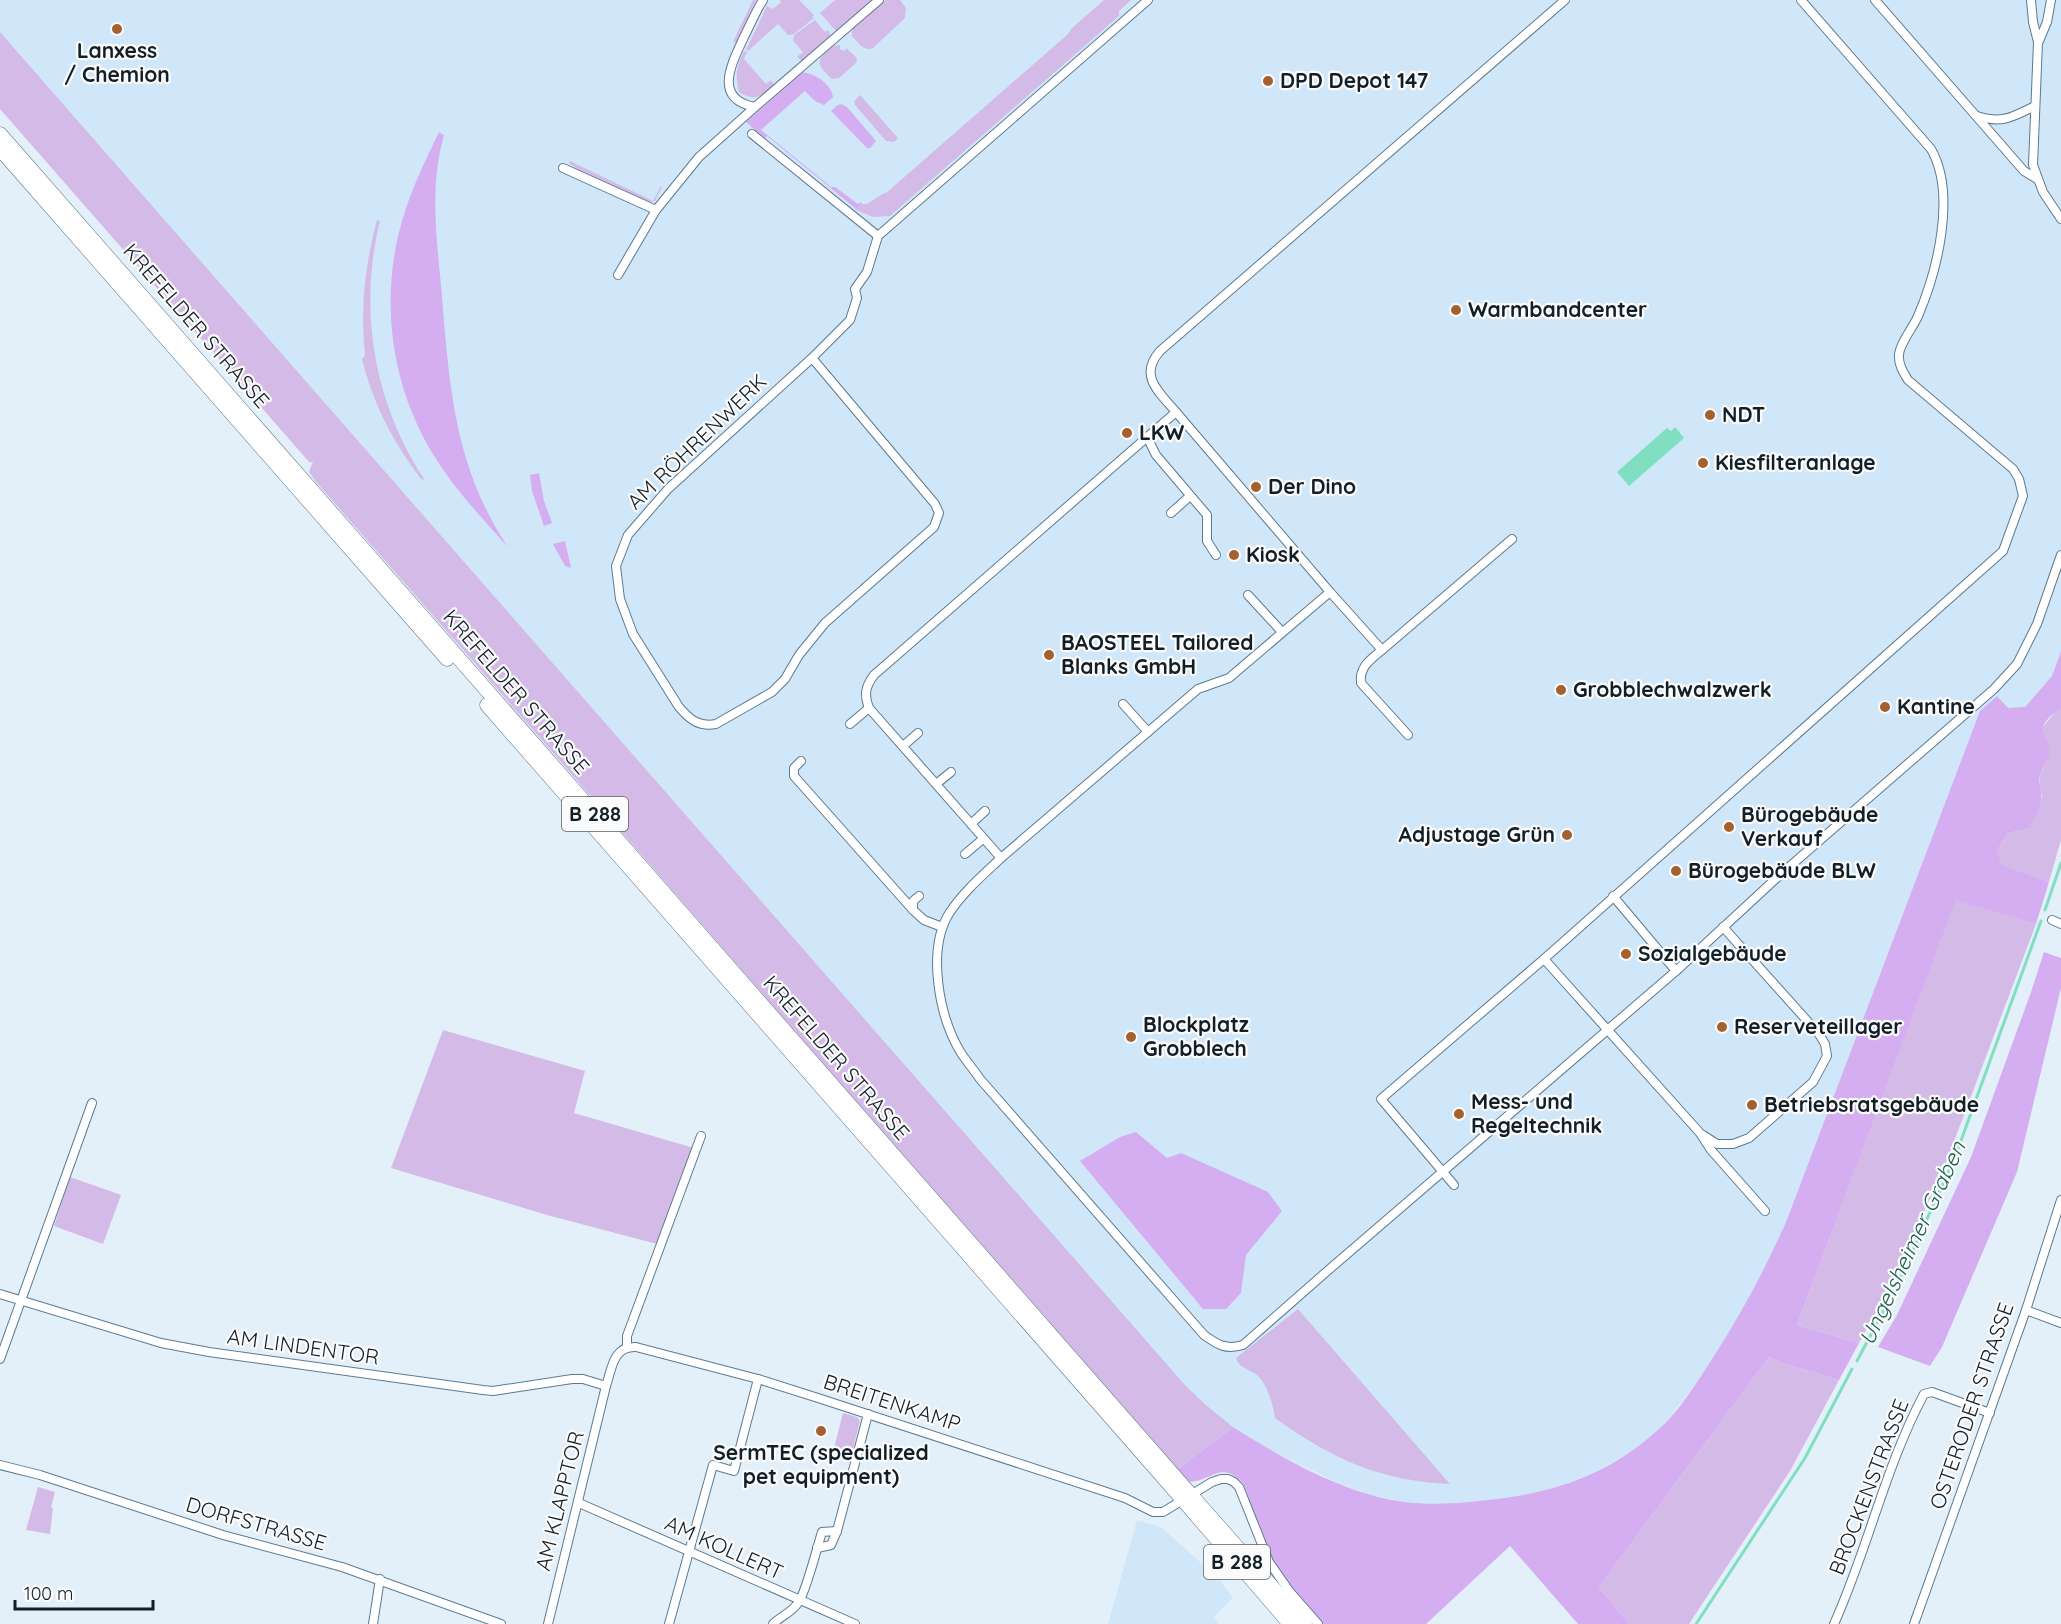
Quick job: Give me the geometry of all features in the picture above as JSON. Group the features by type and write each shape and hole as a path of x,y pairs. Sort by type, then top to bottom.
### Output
{"main road":[{"name":"KREFELDER STRASSE","path":"0,134 1187,1498 1290,1624"},
{"name":"KREFELDER STRASSE","path":"0,148 1187,1498 1305,1624"}],"street":[{"path":"755,107 746,106 731,94 728,78 731,65 763,0"},
{"path":"618,275 656,210 699,157 879,0"},
{"path":"752,134 878,236 1148,0"},
{"path":"1382,650 1176,412 1158,390 1149,372 1153,360 1160,351 1565,0"},
{"path":"1454,1185 1381,1099 1544,959 2003,551 2023,496 2019,479 2013,470 1908,380 1901,368 1899,353 1917,319 1926,295 1941,241 1942,186 1937,160 1931,149 1801,0"},
{"path":"1875,0 2024,171 2037,179"},
{"path":"2031,0 2038,42 2032,154 2037,179 2061,219"},
{"path":"2038,42 2047,22 2051,0"},
{"path":"1976,116 1991,121 2006,119 2035,106"},
{"path":"562,168 656,210"},
{"name":"AM RÖHRENWERK","path":"812,358 935,504 939,513 933,527 825,623 800,655 785,680 772,692 716,724 706,726 688,718 679,707 633,634 620,599 616,566 628,536 668,489 812,358 850,320 857,298 855,289 867,272 878,236"},
{"path":"1001,858 869,708 865,698 867,685 874,675 1176,412"},
{"path":"1147,437 1156,455 1207,515 1207,541 1216,555"},
{"path":"1171,513 1190,496"},
{"path":"1408,735 1361,683 1360,674 1364,665 1512,539"},
{"path":"1330,592 1229,678 1198,689 1001,858 962,896 949,913 942,927 937,952 938,983 946,1019 960,1052 980,1079 1204,1335 1217,1345 1231,1349 1243,1345 1608,1030 1994,689 2017,664 2037,624 2061,555"},
{"path":"1248,595 1282,632"},
{"path":"1123,704 1148,732"},
{"path":"850,724 869,708"},
{"path":"903,746 918,733"},
{"path":"801,761 794,768 794,776 913,910 924,920 942,927"},
{"path":"936,784 951,772"},
{"path":"971,824 986,811"},
{"path":"965,854 983,838"},
{"path":"913,910 914,902 919,896"},
{"path":"1613,896 1676,971"},
{"path":"2052,920 2061,924"},
{"path":"1700,1133 1718,1144 1734,1144 1749,1137 1813,1082 1827,1056 1825,1044 1819,1034 1723,927"},
{"path":"1544,959 1700,1133 1711,1150 1765,1212"},
{"path":"0,1359 92,1103"},
{"path":"606,1386 615,1358 627,1347 627,1336 701,1136"},
{"name":"OSTERODER STRASSE","path":"1914,1624 2026,1310 2061,1200"},
{"name":"AM LINDENTOR","path":"0,1294 161,1343 232,1355 483,1390 572,1379 583,1379 606,1386"},
{"path":"2026,1310 2061,1323"},
{"name":"BREITENKAMP","path":"627,1347 636,1347 758,1379 1125,1498 1153,1512 1163,1512 1204,1486 1221,1479 1228,1479 1239,1487 1269,1562 1290,1592 1318,1624"},
{"path":"669,1624 713,1465 734,1471 758,1379"},
{"name":"AM KLAPPTOR","path":"548,1624 606,1386"},
{"name":"BROCKENSTRASSE","path":"1834,1624 1855,1576 1885,1484 1924,1394 1932,1392 1990,1413"},
{"path":"817,1548 831,1545 837,1531 868,1414"},
{"name":"DORFSTRASSE","path":"0,1464 40,1475 223,1536 380,1579 501,1624"},
{"name":"AM KOLLERT","path":"579,1503 855,1624"},
{"path":"773,1624 789,1614 801,1601 822,1532 837,1531"},
{"path":"373,1624 380,1579"}],"shaded area":[{"path":"0,0 2061,0 2061,651 2052,676 2025,707 1980,711 1786,1222 1764,1271 1731,1332 1692,1389 1660,1429 1637,1448 1589,1475 1545,1491 1518,1498 1437,1505 1417,1504 1373,1496 1338,1483 1268,1449 1233,1427 1206,1405 1185,1386 0,32"},
{"path":"753,0 756,0 736,43 733,42"},
{"path":"780,0 799,0 814,15 812,17 814,18 794,34 788,35 778,24 748,51 746,50 767,6 773,9 781,2"},
{"path":"835,0 872,0 836,31 820,13"},
{"path":"885,0 900,0 906,8 905,18 873,48 866,49 852,36 852,29"},
{"path":"1104,0 1131,0 1119,11 1119,16 890,216 873,217 856,210 862,204 867,204 886,193"},
{"path":"815,20 825,32 828,30 831,35 802,61 797,57 803,52 793,41 794,35"},
{"path":"0,32 1185,1385 1233,1427 1176,1470 316,482 309,472 313,461 310,463 0,109"},
{"path":"840,45 840,49 845,51 846,48 856,57 857,62 839,78 832,79 820,66 820,59 830,48"},
{"path":"744,51 747,52 744,59 766,84 771,80 774,84 759,97 749,97 739,92 737,71"},
{"path":"802,72 822,80 829,87 833,97 824,105 815,101 805,91 761,130 831,187 835,187 858,204 861,202 862,204 856,210 767,136 765,138 746,122"},
{"path":"860,95 898,138 894,142 886,141 855,105 854,101"},
{"path":"842,104 876,141 870,148 867,148 831,111"},
{"path":"439,132 444,135 437,172 436,228 451,388 465,454 475,485 508,547 470,505 436,459 408,403 399,374 391,313 391,282 395,251 410,198"},
{"path":"570,161 653,201 662,187 655,201 648,202 577,169 569,163"},
{"path":"377,220 380,221 371,288 371,322 375,355 382,387 393,419 424,479 422,480 402,452 378,408 362,359 365,355 363,320 365,287 369,253"},
{"path":"1675,427 1684,438 1629,486 1617,472 1667,428 1671,431"},
{"path":"539,473 544,501 552,523 544,526 532,491 530,475"},
{"path":"565,541 571,568 565,566 553,544"},
{"path":"2061,651 2061,709 2044,725 2043,731 2049,752 2040,775 2041,796 2038,811 2028,829 2008,833 1998,849 2000,864 2049,882 2036,924 1956,900 1797,1325 1859,1343 1839,1380 1769,1357 1599,1587 1629,1624 1578,1624 1510,1546 1426,1624 1323,1624 1293,1589 1270,1556 1243,1483 1229,1473 1223,1472 1191,1482 1184,1479 1176,1470 1233,1427 1300,1466 1335,1482 1384,1499 1438,1504 1466,1502 1528,1494 1574,1481 1618,1460 1658,1430 1688,1396 1726,1337 1758,1281 1786,1222 1980,711 1997,696 2008,708 2025,707 2052,676"},
{"path":"2061,709 2061,840 2049,882 1999,864 1998,849 2008,833 2028,829 2042,797 2040,775 2047,761 2049,749 2043,727 2055,712"},
{"path":"1956,899 2036,924 1941,1176 1878,1309 1859,1343 1797,1325"},
{"path":"2044,952 2061,958 2061,988 2017,1172 1942,1347 1930,1366 1878,1347 1897,1315 1971,1157"},
{"path":"443,1030 585,1071 574,1113 694,1148 657,1244 547,1215 391,1168"},
{"path":"1136,1132 1167,1158 1181,1153 1268,1192 1282,1211 1246,1255 1241,1293 1226,1309 1203,1309 1080,1161 1120,1137"},
{"path":"70,1177 121,1195 103,1244 54,1226"},
{"path":"1298,1309 1450,1484 1425,1482 1379,1473 1337,1456 1275,1418 1270,1396 1262,1380 1242,1367 1236,1358"},
{"path":"1769,1357 1839,1380 1790,1471 1689,1624 1629,1624 1599,1587"},
{"path":"843,1413 857,1417 860,1421 851,1457 833,1452"},
{"path":"38,1487 55,1492 51,1507 53,1508 50,1534 26,1530"},
{"path":"1137,1520 1161,1527 1219,1579 1233,1598 1214,1617 1219,1624 1108,1624"}],"waterway":[{"name":"Ungelsheimer Graben","path":"2045,910 2061,863"},
{"name":"Ungelsheimer Graben","path":"1857,1361 1899,1281 1955,1157 2041,921"},
{"name":"Ungelsheimer Graben","path":"1696,1624 1805,1458 1852,1369"}],"place":[{"name":"Lanxess / Chemion","path":"117,29"},
{"name":"DPD Depot 147","path":"1268,81"},
{"name":"Warmbandcenter","path":"1456,310"},
{"name":"NDT","path":"1710,415"},
{"name":"LKW","path":"1127,433"},
{"name":"Kiesfilteranlage","path":"1703,463"},
{"name":"Der Dino","path":"1256,487"},
{"name":"Kiosk","path":"1234,555"},
{"name":"BAOSTEEL Tailored Blanks GmbH","path":"1049,655"},
{"name":"Grobblechwalzwerk","path":"1561,690"},
{"name":"Kantine","path":"1885,707"},
{"name":"Bürogebäude Verkauf","path":"1729,827"},
{"name":"Adjustage Grün","path":"1567,835"},
{"name":"Bürogebäude BLW","path":"1676,871"},
{"name":"Sozialgebäude","path":"1626,954"},
{"name":"Reserveteillager","path":"1722,1027"},
{"name":"Blockplatz Grobblech","path":"1131,1037"},
{"name":"Betriebsratsgebäude","path":"1752,1105"},
{"name":"Mess- und Regeltechnik","path":"1459,1114"},
{"name":"SermTEC (specialized pet equipment)","path":"821,1431"}]}
